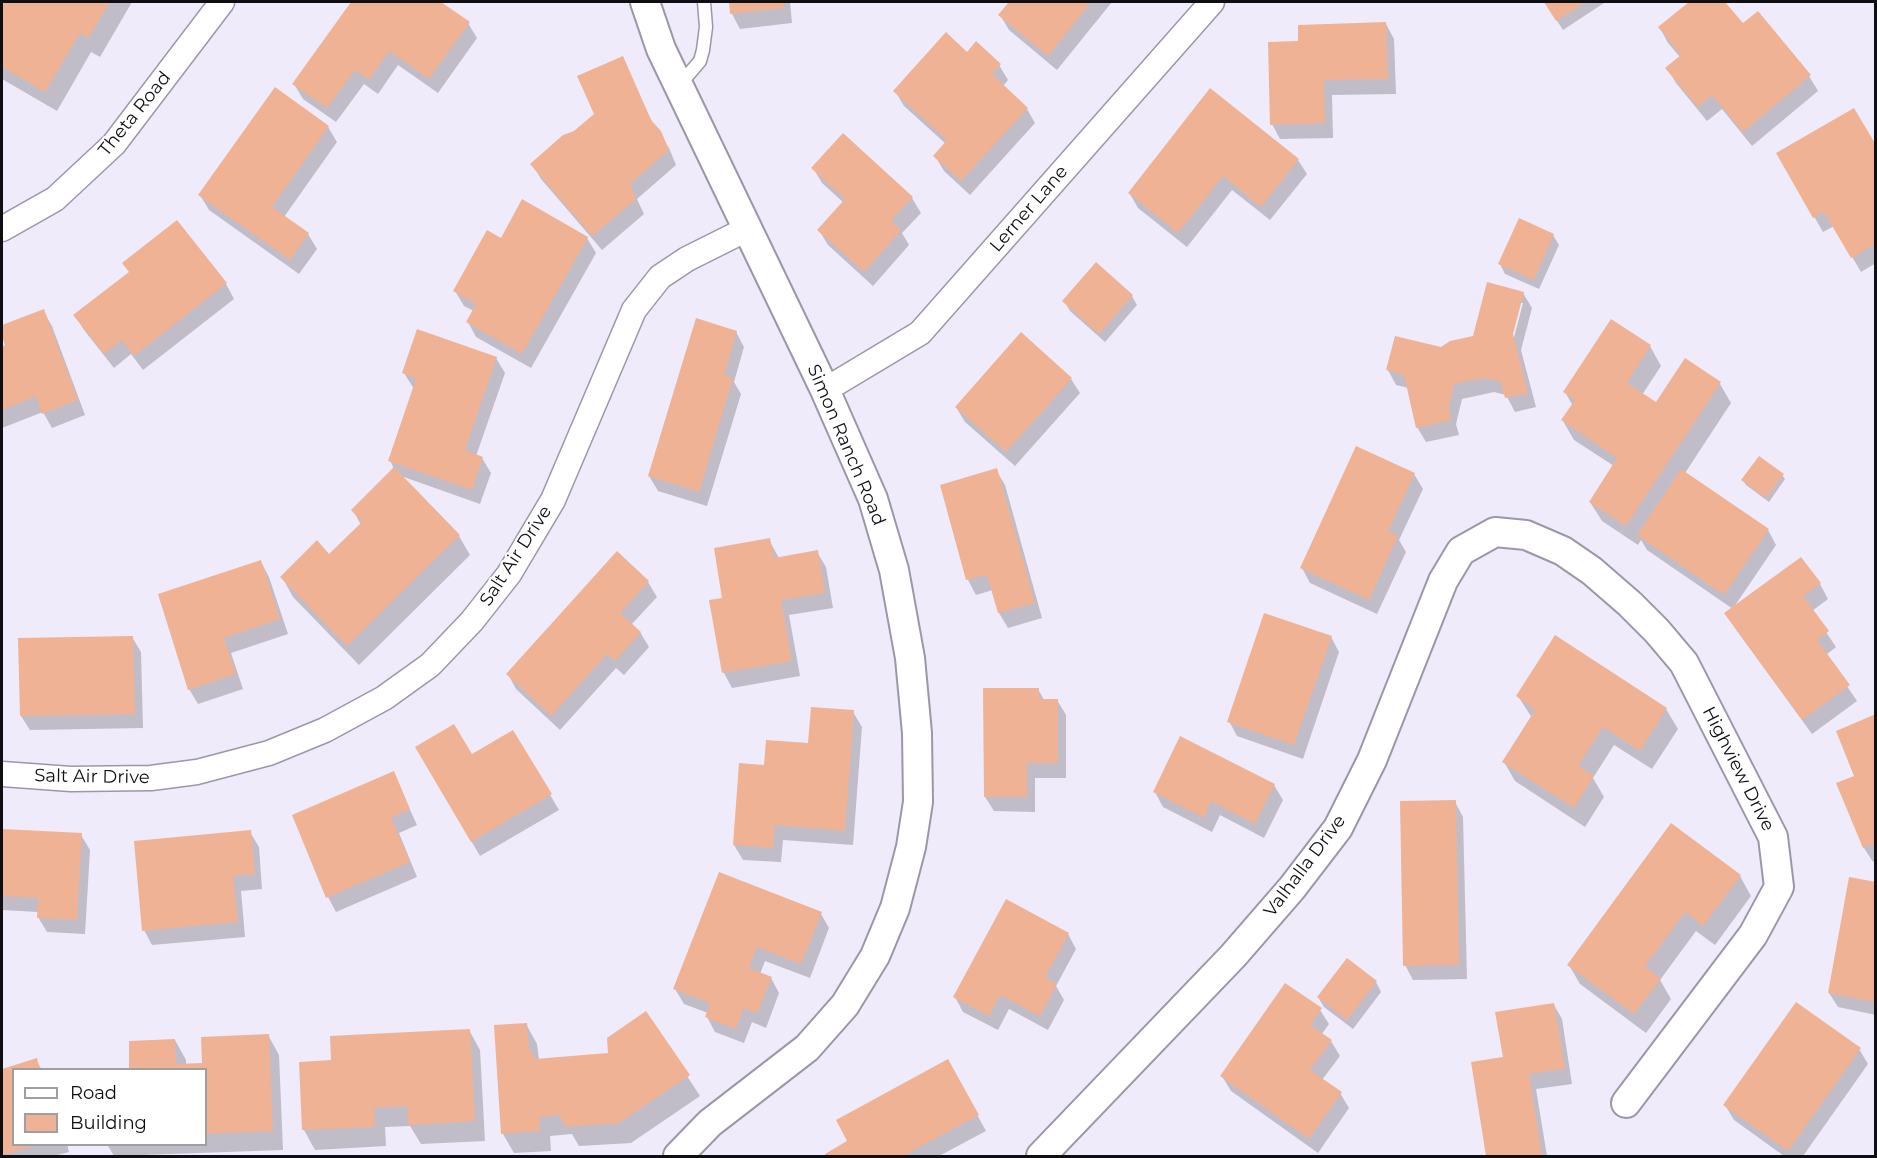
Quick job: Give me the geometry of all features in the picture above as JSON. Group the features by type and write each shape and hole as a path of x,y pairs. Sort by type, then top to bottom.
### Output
{"street":[{"name":"Theta Road","path":"2,229 55,199 114,144 222,2"},
{"name":"Simon Ranch Road","path":"645,2 661,49 677,84 825,390 873,499 896,581 910,658 917,733 918,802 911,847 896,908 875,956 844,1005 807,1048 710,1123 678,1156"},
{"name":"Lerner Lane","path":"825,390 920,333 1212,2"},
{"name":"Salt Air Drive","path":"2,774 71,779 128,779 197,772 269,753 325,730 384,698 430,665 472,621 508,574 553,500 634,310 660,277 687,259 747,229"},
{"name":"Highview Drive","path":"1495,532 1526,535 1563,551 1592,571 1630,603 1657,631 1684,663 1773,837 1779,887 1753,934 1626,1103"},
{"name":"Valhalla Drive","path":"1041,1156 1233,956 1292,888 1338,828 1372,760 1443,581 1461,551 1495,532"}],"lane":[{"path":"677,84 700,61 704,50 706,27 704,2"}],"building":[{"path":"2,2 110,2 88,38 80,33 45,92 2,67"},
{"path":"351,2 441,2 470,22 429,79 389,51 369,80 355,70 327,108 292,84"},
{"path":"729,2 784,2 784,8 730,14"},
{"path":"1009,2 1091,2 1048,56 998,15"},
{"path":"1544,2 1586,2 1556,21"},
{"path":"1689,2 1725,2 1743,23 1758,11 1811,75 1743,132 1712,95 1698,107 1665,68 1681,55 1658,27"},
{"path":"1386,22 1388,79 1324,80 1325,123 1270,125 1268,42 1298,41 1298,25"},
{"path":"946,32 967,52 976,41 1001,64 992,74 1028,108 961,181 933,156 947,140 893,91"},
{"path":"623,56 651,120 661,131 669,150 630,184 636,199 592,236 530,164 563,135 574,131 594,114 577,76"},
{"path":"275,87 329,126 272,207 309,233 290,260 198,195"},
{"path":"1210,88 1299,159 1261,207 1223,176 1178,233 1128,193"},
{"path":"1854,108 1876,145 1876,244 1851,258 1824,212 1813,218 1776,153"},
{"path":"843,133 913,197 891,220 901,230 864,272 817,230 845,199 811,168"},
{"path":"522,199 588,237 522,354 466,322 476,304 453,291 487,230 501,238"},
{"path":"1519,218 1554,234 1534,280 1498,264"},
{"path":"177,220 227,283 134,356 122,340 104,354 73,315 129,272 122,263"},
{"path":"1096,262 1133,295 1099,334 1062,301"},
{"path":"1487,282 1524,292 1513,334 1528,393 1505,398 1501,382 1485,378 1454,384 1449,408 1451,420 1416,428 1404,375 1386,370 1395,336 1441,347 1450,341 1473,336"},
{"path":"44,309 78,400 42,414 36,396 2,410 2,347 5,345 2,325"},
{"path":"696,318 737,331 724,375 733,378 699,492 648,476"},
{"path":"1611,319 1651,345 1627,383 1656,402 1685,358 1721,382 1626,526 1589,502 1617,458 1561,420 1575,400 1563,392"},
{"path":"417,329 497,357 465,450 483,457 472,490 388,461 416,379 402,373"},
{"path":"1021,332 1072,378 1006,452 955,407"},
{"path":"1356,446 1415,473 1388,531 1398,536 1369,600 1300,568"},
{"path":"1759,456 1784,474 1766,498 1741,480"},
{"path":"394,467 460,535 347,646 280,577 317,540 329,554 362,522 351,510"},
{"path":"997,468 1035,603 998,613 987,575 966,580 940,485"},
{"path":"1681,469 1769,529 1724,595 1637,535"},
{"path":"770,538 774,558 818,550 825,593 781,600 792,661 722,673 709,600 722,598 714,548"},
{"path":"617,551 649,581 620,613 641,632 615,661 607,654 551,716 506,674"},
{"path":"1801,557 1821,583 1803,596 1829,631 1817,640 1850,685 1802,720 1724,613"},
{"path":"261,560 280,619 224,638 236,674 188,690 158,594"},
{"path":"1264,613 1332,636 1294,745 1227,722"},
{"path":"1555,635 1667,708 1640,751 1603,727 1578,766 1594,776 1574,808 1502,762 1535,710 1516,696"},
{"path":"133,636 135,714 20,716 18,638"},
{"path":"983,688 1039,688 1039,699 1058,699 1058,763 1027,763 1027,797 984,797"},
{"path":"811,707 854,710 845,831 775,825 773,848 733,845 739,763 764,765 766,740 808,743"},
{"path":"1876,714 1876,843 1863,848 1836,783 1854,776 1836,731"},
{"path":"454,724 472,754 513,730 552,794 471,842 415,747"},
{"path":"1180,736 1275,784 1255,824 1211,801 1204,818 1153,792"},
{"path":"394,771 410,809 391,818 410,862 326,898 292,815"},
{"path":"1456,800 1459,965 1403,966 1400,801"},
{"path":"1671,823 1741,875 1703,926 1685,912 1645,966 1661,979 1634,1014 1567,965"},
{"path":"2,829 82,833 77,920 37,918 38,898 2,896"},
{"path":"251,830 255,874 233,876 238,922 142,931 134,841"},
{"path":"719,872 822,912 801,964 757,947 749,968 772,977 757,1013 743,1008 736,1029 705,1017 710,1003 673,989"},
{"path":"1849,877 1876,882 1876,1002 1828,993"},
{"path":"1006,899 1069,933 1045,977 1057,984 1040,1016 1000,995 989,1016 953,997"},
{"path":"1347,958 1377,981 1347,1020 1317,997"},
{"path":"1285,983 1322,1008 1310,1025 1332,1040 1310,1070 1342,1092 1309,1139 1220,1076"},
{"path":"1796,1002 1861,1048 1788,1151 1723,1105"},
{"path":"1554,1003 1565,1069 1529,1074 1542,1156 1486,1156 1471,1062 1503,1057 1495,1012"},
{"path":"646,1011 690,1075 619,1123 566,1127 559,1115 539,1117 540,1131 501,1134 494,1025 527,1023 529,1048 535,1059 608,1053 607,1038"},
{"path":"470,1029 475,1121 408,1125 407,1106 374,1108 375,1127 302,1130 299,1062 331,1060 330,1036"},
{"path":"269,1034 273,1131 207,1134 207,1068 129,1068 129,1041 175,1039 176,1064 202,1063 201,1037"},
{"path":"37,1058 40,1068 12,1068 12,1146 33,1146 2,1155 2,1069"},
{"path":"948,1059 979,1115 903,1156 826,1156 825,1154 847,1141 836,1120"}]}
